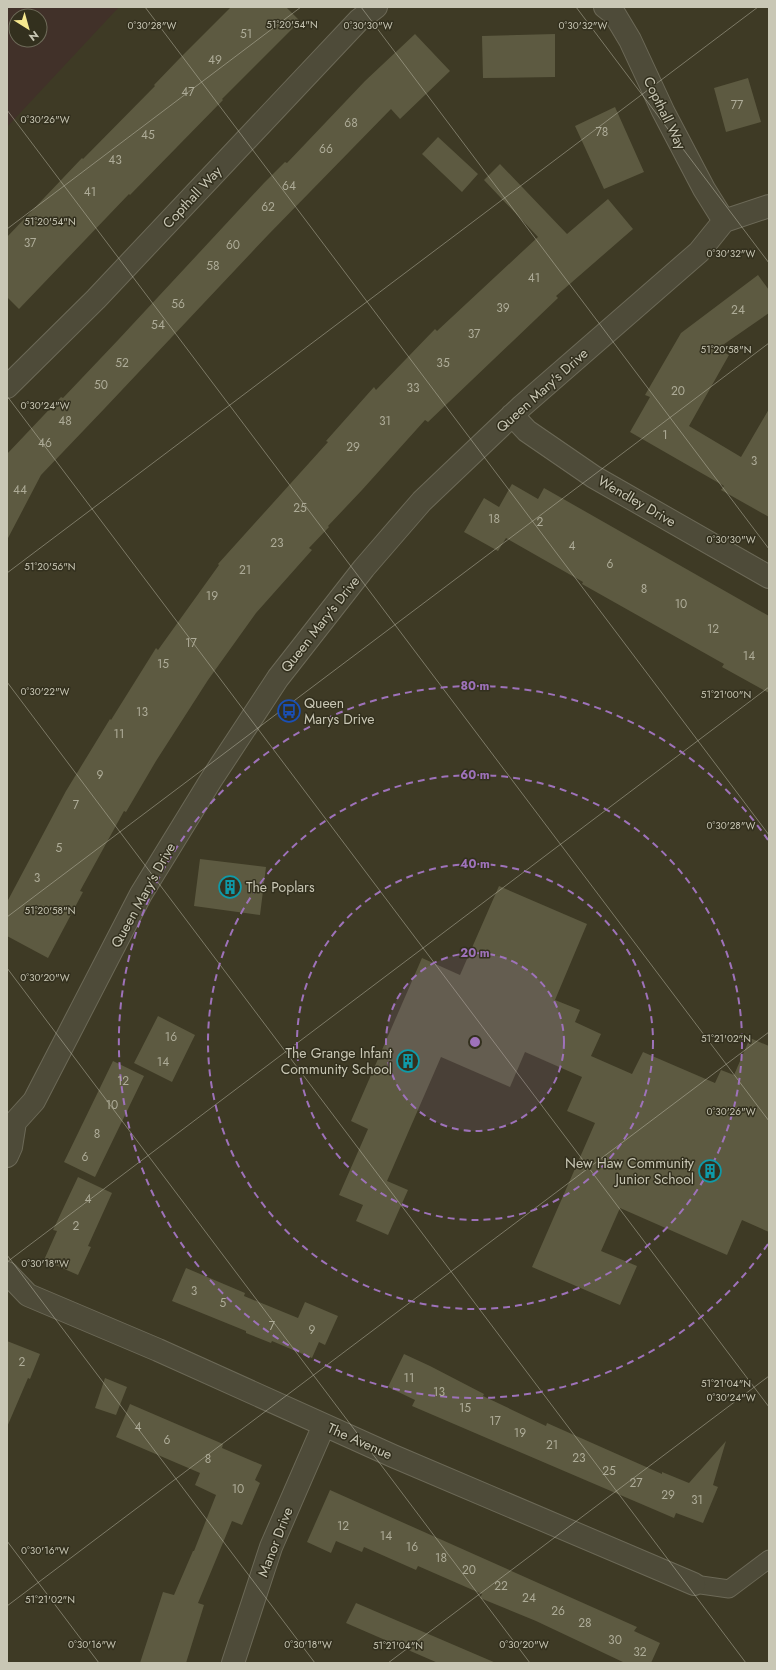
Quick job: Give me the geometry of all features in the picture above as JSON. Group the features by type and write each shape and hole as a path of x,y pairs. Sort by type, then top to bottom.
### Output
{"street":[{"name":"Copthall Way","path":"7,387 96,299 359,20 376,7"},
{"name":"Copthall Way","path":"605,7 615,15 630,40 663,111 700,182 724,221"},
{"path":"724,221 769,206"},
{"name":"Queen Mary's Drive","path":"7,1156 11,1147 11,1120 34,1101 141,894 211,780 278,678 364,568 422,501 512,415 699,252 724,221"},
{"name":"Wendley Drive","path":"512,415 527,432 594,477 769,577"},
{"name":"The Avenue","path":"7,1273 28,1295 324,1425 694,1584"},
{"path":"7,1299 28,1295"},
{"name":"Manor Drive","path":"233,1663 271,1547 324,1425"}],"lane":[{"path":"694,1584 729,1589 769,1558"}],"shaded area":[{"path":"7,7 119,7 7,127"}],"building":[{"path":"231,7 286,7 300,21 222,99 223,100 130,195 129,194 19,309 7,297 7,237 82,158 83,159"},
{"path":"415,34 450,71 400,119 391,109 268,235 41,475 7,540 7,454 119,339 264,183 285,162 287,163 365,81"},
{"path":"555,34 555,77 483,78 482,36"},
{"path":"748,78 761,122 726,132 714,88"},
{"path":"615,107 644,172 604,189 575,126"},
{"path":"438,137 478,174 462,192 422,154"},
{"path":"500,164 567,234 608,199 633,229 556,296 558,298 428,422 425,420 328,526 329,527 309,548 312,550 256,613 208,680 156,761 126,812 124,811 80,891 83,892 48,958 7,936 7,902 66,791 156,648 158,650 219,565 218,564 328,442 326,441 374,387 376,390 435,329 437,331 538,237 484,180"},
{"path":"758,275 769,290 769,313 717,349 729,355 689,426 741,457 769,409 769,517 721,490 724,486 630,432 650,397 645,395 681,333"},
{"path":"512,484 538,499 544,488 769,616 769,693 722,667 724,664 582,584 583,582 506,538 498,551 464,532 484,498 499,507"},
{"name":"The Poplars","path":"200,859 266,867 260,915 194,906"},
{"path":"499,886 587,924 555,1000 580,1010 575,1022 601,1034 591,1056 632,1074 643,1052 715,1083 721,1070 734,1075 750,1038 769,1046 769,1232 742,1220 727,1255 620,1208 601,1251 637,1266 620,1305 532,1267 595,1123 567,1111 582,1077 525,1052 510,1087 441,1057 387,1181 408,1190 388,1235 356,1221 363,1205 339,1195 368,1129 351,1121 422,958 460,975"},
{"path":"158,1016 195,1035 172,1082 134,1063"},
{"path":"113,1061 144,1076 95,1177 64,1162"},
{"path":"78,1177 112,1193 88,1246 91,1247 78,1275 44,1260 57,1231 53,1230"},
{"path":"186,1268 245,1293 244,1296 298,1318 305,1302 338,1316 325,1345 319,1342 312,1358 272,1341 271,1343 246,1333 246,1331 172,1301"},
{"path":"7,1341 40,1354 7,1427"},
{"path":"404,1354 484,1394 483,1396 546,1426 547,1423 662,1474 662,1472 689,1483 726,1441 713,1485 718,1487 703,1523 676,1513 674,1518 412,1406 415,1400 388,1387"},
{"path":"105,1378 127,1387 116,1415 95,1408"},
{"path":"130,1404 223,1444 222,1448 262,1465 255,1480 260,1483 242,1525 232,1521 198,1603 204,1605 186,1663 140,1663 163,1592 174,1595 194,1551 216,1495 195,1485 200,1473 116,1437"},
{"path":"330,1490 637,1627 634,1631 660,1643 651,1663 625,1663 536,1621 480,1598 482,1594 418,1566 416,1570 364,1547 362,1552 336,1541 331,1553 307,1542"},
{"path":"356,1603 496,1663 438,1663 346,1623"}],"place":[{"name":"Queen Marys Drive","path":"289,711"},
{"name":"The Poplars","path":"230,887"},
{"name":"The Grange Infant Community School","path":"408,1061"},
{"name":"New Haw Community Junior School","path":"710,1171"}]}
